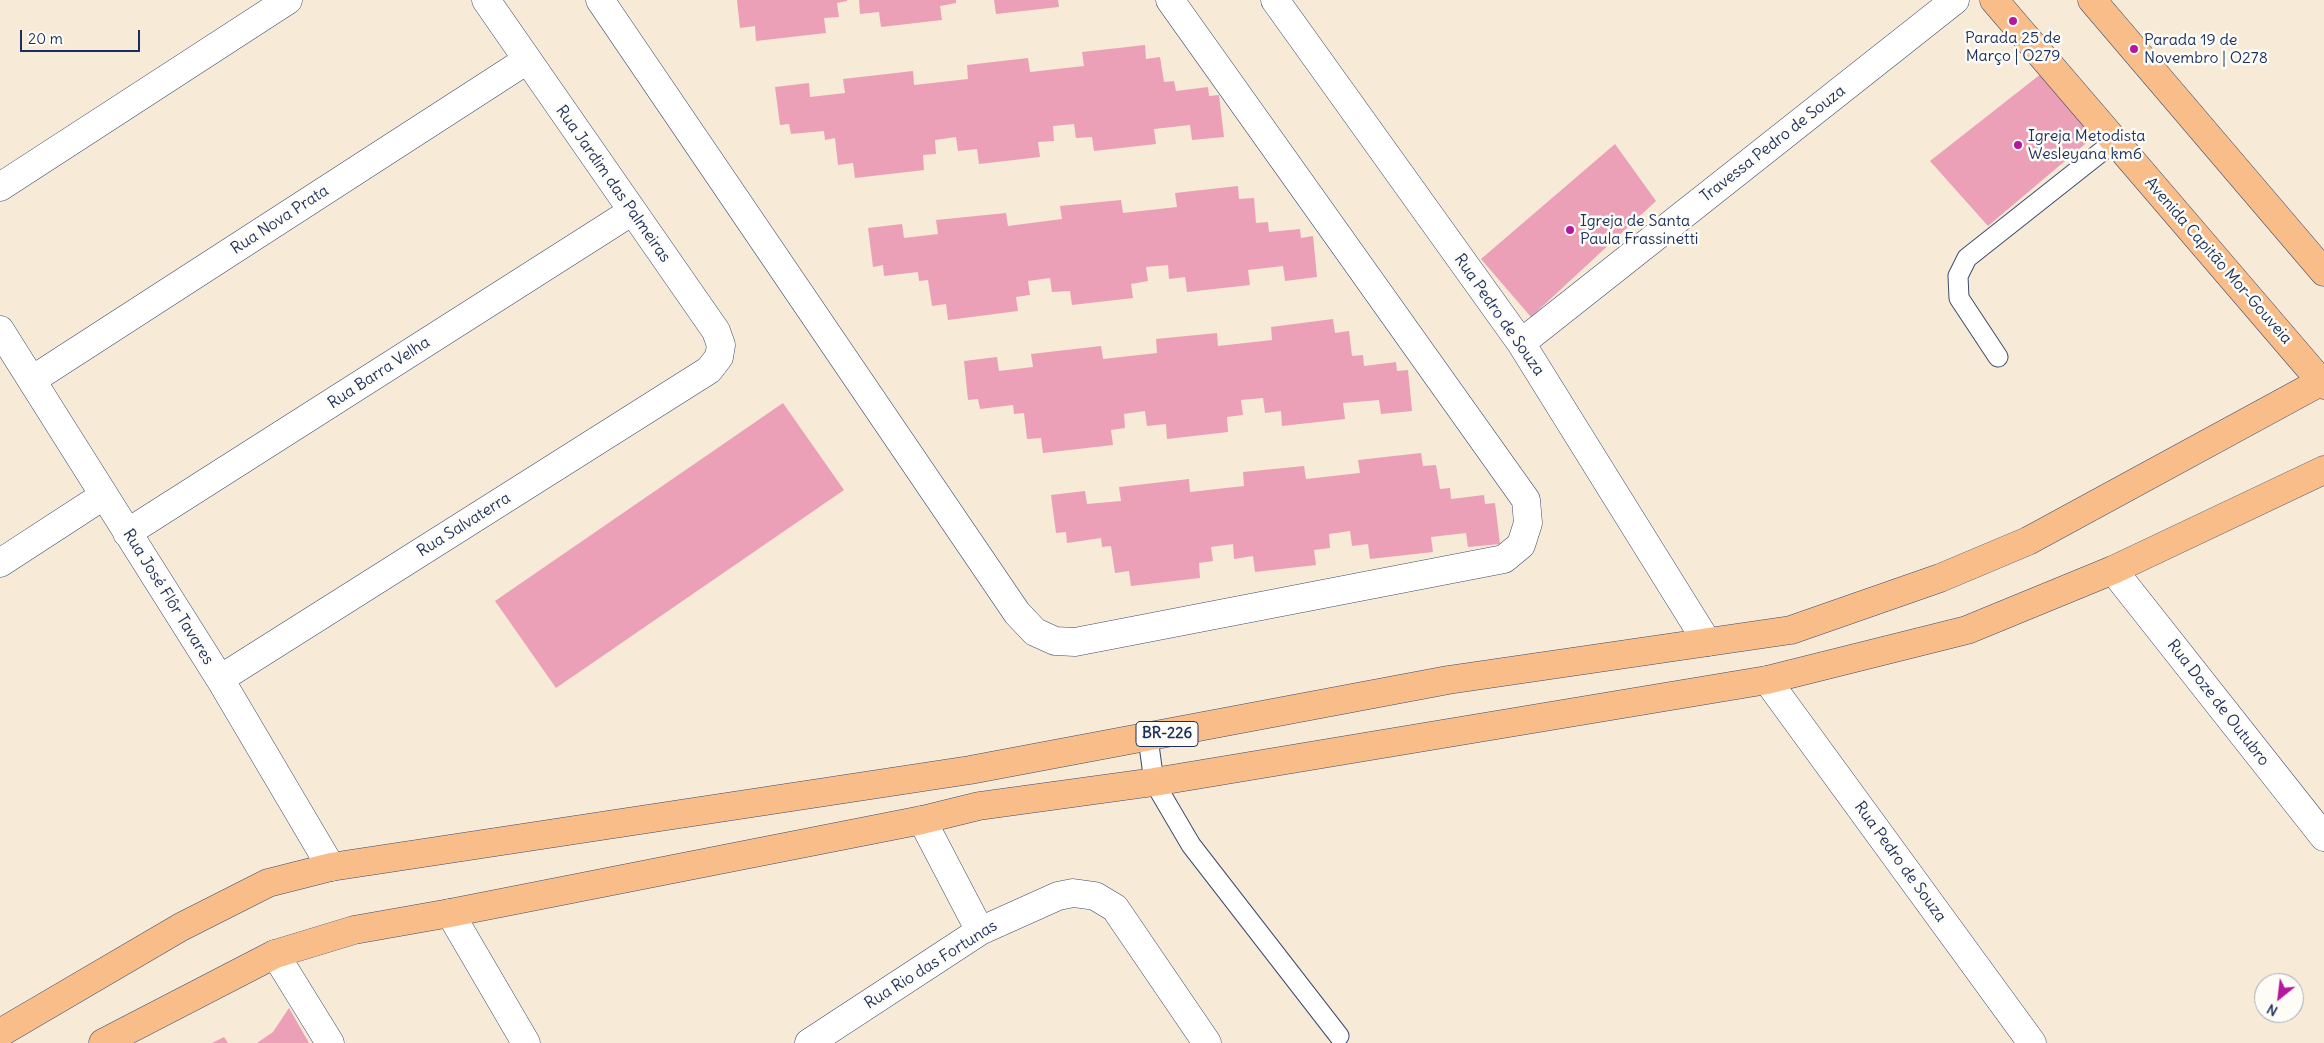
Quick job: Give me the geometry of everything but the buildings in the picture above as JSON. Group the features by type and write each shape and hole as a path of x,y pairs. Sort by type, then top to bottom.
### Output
{"main road":[{"name":"Avenida Capitão Mor-Gouveia","path":"1994,0 2323,382"},
{"path":"2092,0 2324,272"},
{"name":"BR-226","path":"0,1033 199,918 268,883 331,867 970,770 1448,680 1790,630 1865,606 1940,578 2028,540 2323,382"},
{"path":"102,1043 275,954 354,930 450,913 922,820 979,806 1154,782 1768,680 1967,630 2113,570 2324,470"}],"street":[{"path":"0,187 288,0"},
{"name":"Rua Jardim das Palmeiras","path":"486,0 631,212 716,331 721,345 719,357 709,370"},
{"path":"600,0 1012,605 1035,632 1055,641 1075,642 1504,559 1521,545 1528,523 1526,500 1170,0"},
{"name":"Rua Pedro de Souza","path":"1275,0 1521,343 1707,642"},
{"name":"Travessa Pedro de Souza","path":"1521,343 1955,0"},
{"name":"Rua Nova Prata","path":"32,380 527,60"},
{"name":"Rua Barra Velha","path":"127,533 631,212"},
{"name":"Rua José Flôr Tavares","path":"0,330 220,679 331,867"},
{"name":"Rua Salvaterra","path":"220,679 709,370"},
{"path":"0,563 103,496"},
{"name":"Rua Doze de Outubro","path":"2113,570 2324,837"},
{"name":"Rua Pedro de Souza","path":"1768,680 2032,1043"},
{"path":"922,820 980,931"},
{"name":"Rua Rio das Fortunas","path":"809,1043 980,931 1058,896 1073,893 1095,896 1115,908 1207,1043"},
{"path":"450,913 526,1043"},
{"path":"275,954 330,1043"}],"lane":[{"path":"1998,358 1959,298 1958,276 1967,258 2115,141"},
{"path":"1148,738 1154,782 1191,845 1338,1036"}],"place":[{"name":"Parada 25 de Março | O279","path":"2013,21"},
{"name":"Parada 19 de Novembro | O278","path":"2134,49"},
{"name":"Igreja Metodista Wesleyana km6","path":"2018,145"},
{"name":"Igreja de Santa Paula Frassinetti","path":"1570,230"}]}
